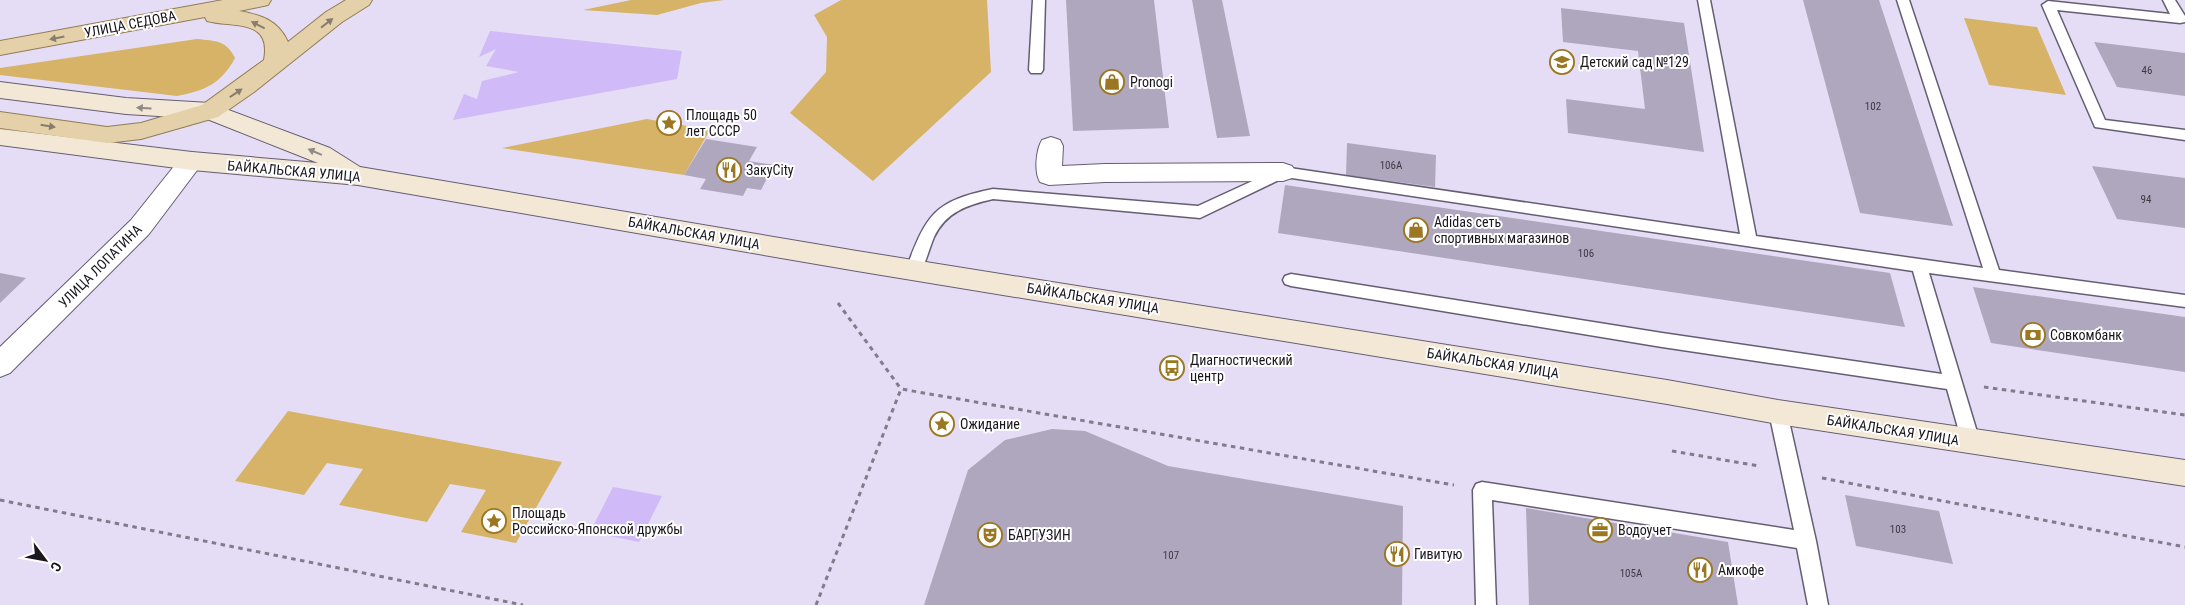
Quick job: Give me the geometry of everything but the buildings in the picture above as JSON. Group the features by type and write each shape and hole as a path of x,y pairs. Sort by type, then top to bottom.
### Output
{"main road":[{"name":"УЛИЦА СЕДОВА","path":"0,48 260,0"},
{"path":"0,120 107,135 141,131 210,111 275,64 334,17 362,0"},
{"path":"174,16 231,16 254,22 271,33 276,40 275,64"},
{"path":"0,90 126,106 210,111 322,154 358,176"},
{"name":"БАЙКАЛЬСКАЯ УЛИЦА","path":"0,137 192,161 358,176 1657,390 1778,412 2185,474"}],"street":[{"path":"1051,146 1049,176 1105,172 1283,172"},
{"name":"УЛИЦА ЛОПАТИНА","path":"0,365 140,227 192,161"}],"lane":[{"path":"1036,70 1039,0"},
{"path":"1704,0 1749,241"},
{"path":"1903,0 1993,275"},
{"path":"2170,0 2180,19 2048,5 2100,124 2185,135"},
{"path":"914,269 932,223 948,207 970,198 993,194 1200,212 1283,172 1919,266 2185,301"},
{"path":"1919,266 1971,442"},
{"path":"1291,280 1652,338 1954,383"},
{"path":"1778,412 1807,541 1818,605"},
{"path":"1486,605 1482,490 1807,541"}],"path":[{"path":"838,304 901,389 1482,490"},
{"path":"1954,383 2185,415"},
{"path":"816,605 901,389"},
{"path":"1672,451 2185,547"},
{"path":"0,500 523,605"}],"shaded area":[{"path":"631,0 724,0 701,3 657,15 583,10"},
{"path":"841,0 987,0 991,72 873,181 790,113 826,72 827,37 814,15"},
{"path":"1964,18 2037,27 2066,95 1989,85"},
{"path":"490,31 682,51 677,79 453,120 464,94 477,99 482,81 519,72 486,66 496,49 479,57"},
{"path":"197,39 220,42 232,52 235,58 224,74 211,85 195,92 177,96 0,75 0,68"},
{"path":"647,119 710,130 684,175 502,148"},
{"path":"288,411 562,462 516,543 461,532 486,490 450,484 427,522 339,505 363,469 327,463 304,495 235,481"},
{"path":"613,487 662,496 639,542 590,532"}],"place":[{"name":"Детский сад №129","path":"1562,62"},
{"name":"Pronogi","path":"1112,82"},
{"name":"Площадь 50 лет СССР","path":"669,123"},
{"name":"ЗакуCity","path":"729,170"},
{"name":"Adidas сеть спортивных магазинов","path":"1416,230"},
{"name":"Совкомбанк","path":"2033,335"},
{"name":"Диагностический центр","path":"1172,368"},
{"name":"Ожидание","path":"942,424"},
{"name":"Площадь Российско-Японской дружбы","path":"494,521"},
{"name":"Водоучет","path":"1600,530"},
{"name":"БАРГУЗИН","path":"990,535"},
{"name":"Гивитую","path":"1397,554"},
{"name":"Амкофе","path":"1700,570"}]}
